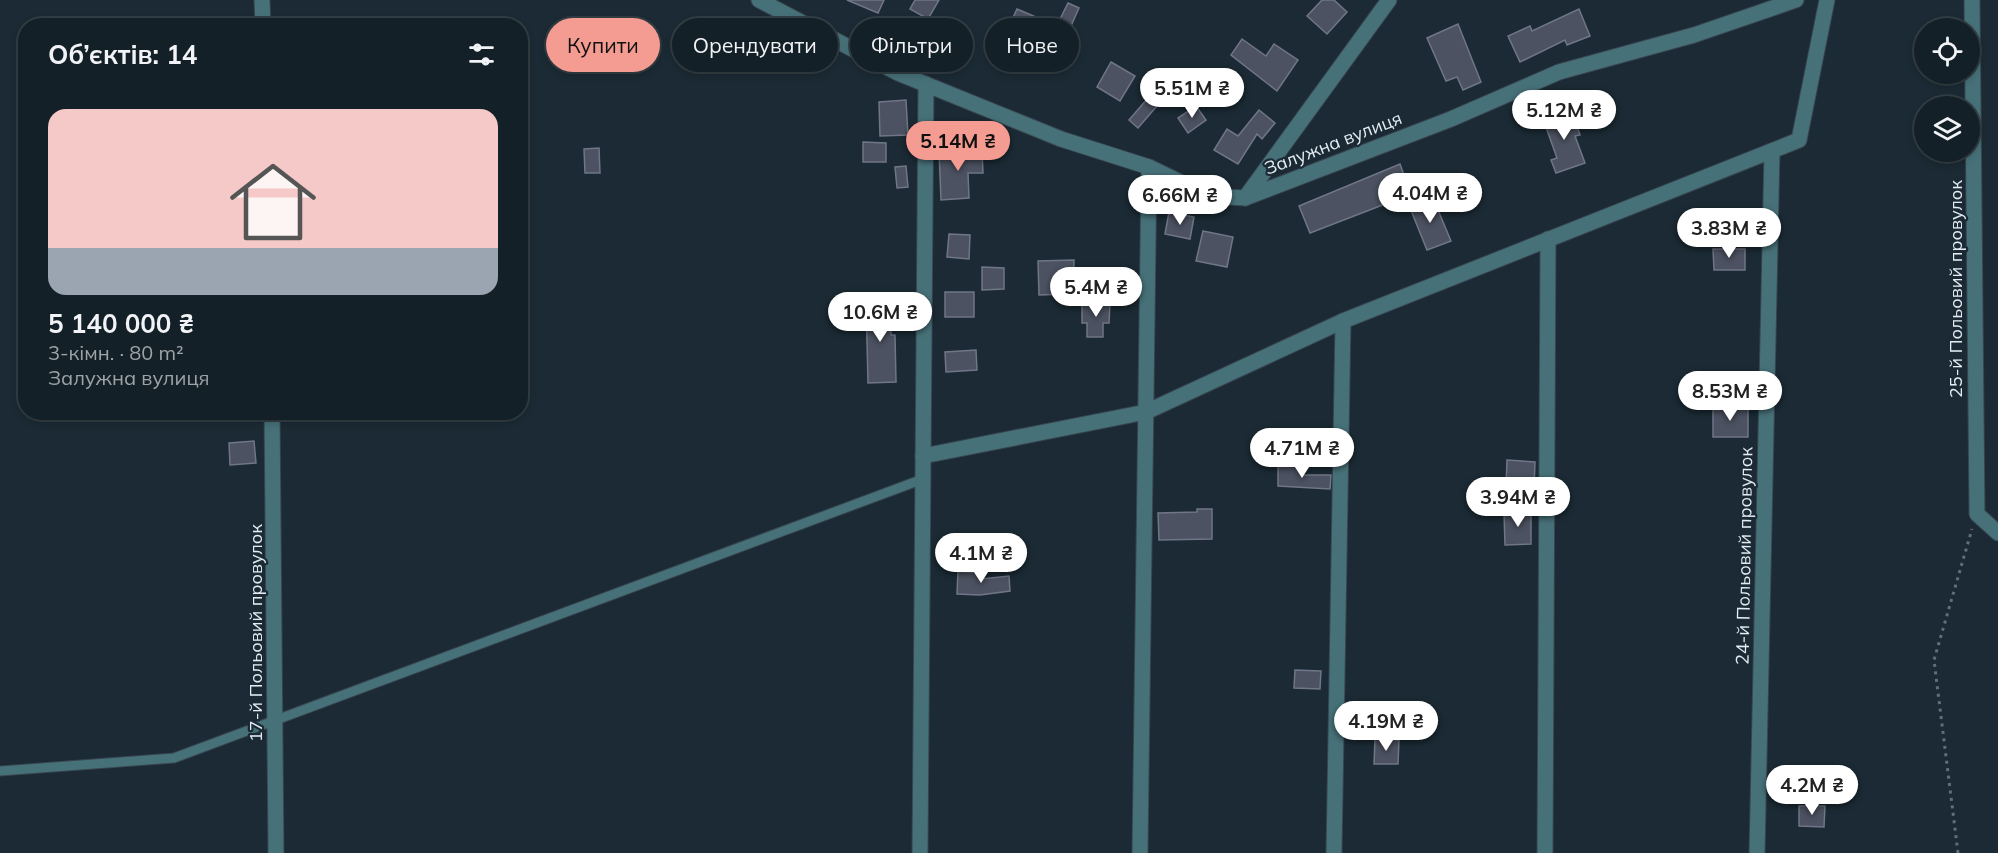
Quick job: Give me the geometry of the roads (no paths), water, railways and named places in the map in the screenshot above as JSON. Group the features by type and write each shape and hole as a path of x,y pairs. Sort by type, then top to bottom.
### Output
{"street":[{"path":"262,0 263,18"},
{"name":"Залужна вулиця","path":"759,0 898,73 1061,139 1149,167 1209,196 1245,198 1451,119 1559,72 1694,35 1796,0"},
{"path":"1245,198 1389,0"},
{"path":"923,456 1146,412 1342,321 1799,140 1827,0"},
{"name":"25-й Польовий провулок","path":"1972,0 1977,514 1998,533"},
{"path":"920,853 926,84"},
{"name":"24-й Польовий провулок","path":"1757,853 1772,151"},
{"path":"1140,853 1149,167"},
{"path":"1545,853 1548,239"},
{"path":"1334,853 1342,321"},
{"name":"17-й Польовий провулок","path":"272,420 276,853"}],"lane":[{"path":"0,771 174,758 923,479"}]}
